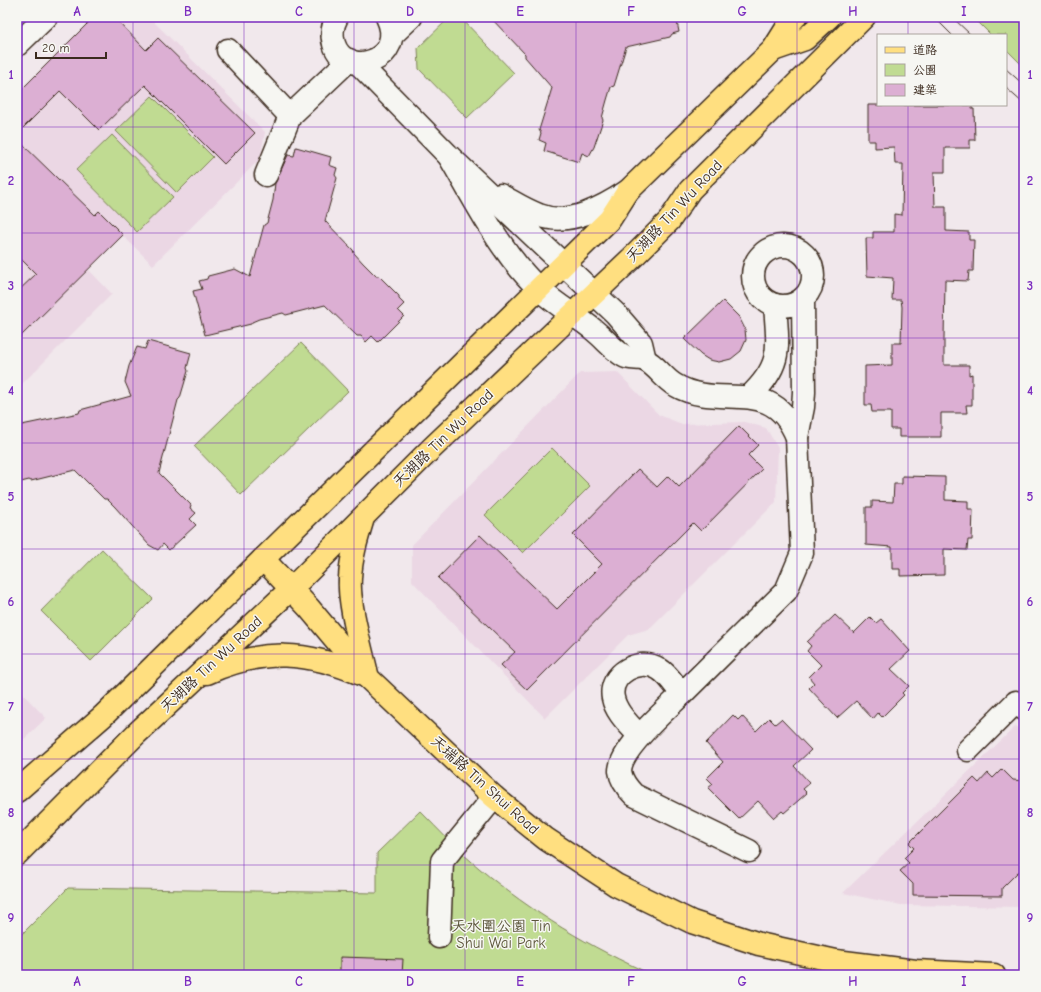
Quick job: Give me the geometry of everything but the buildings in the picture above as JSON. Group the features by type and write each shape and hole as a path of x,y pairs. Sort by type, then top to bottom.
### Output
{"main road":[{"path":"17,791 103,716 610,219 628,191 773,50 795,17"},
{"path":"773,50 805,39 829,17"},
{"name":"天湖路 Tin Wu Road","path":"17,854 136,734 291,589 364,516 669,221 690,190 864,17"},
{"path":"364,516 356,542 350,579 354,613 368,677"},
{"name":"天瑞路 Tin Shui Road","path":"263,559 368,677 494,797 546,840 616,885 692,922 759,944 836,961 916,971 994,975"},
{"path":"196,677 224,665 246,659 274,656 301,656 337,664 368,677"}],"lane":[{"path":"17,45 46,17"},
{"path":"337,17 332,27 332,37 335,47 340,55 353,62 449,156 616,314 641,344 645,360"},
{"path":"266,175 290,116 353,62 368,63 381,56 390,44 390,26 411,17"},
{"path":"228,50 290,116"},
{"path":"449,156 509,256 539,289 595,331 625,357 645,360 671,383 685,391 714,396 749,397 768,402 782,411 791,423 797,437"},
{"path":"475,180 540,216 558,218 572,217 594,210 628,191"},
{"path":"783,246 794,248 802,253 809,261 813,281 809,291 803,299 794,304 784,306 766,302 754,287 752,278 753,268 757,260 764,253 773,248 783,246"},
{"path":"749,852 634,795 627,788 620,771 623,761 639,736 786,591 802,553 797,437 803,407 804,392 803,299"},
{"path":"749,397 767,378 777,356 775,305"},
{"path":"639,736 620,713 613,698 615,683 624,671 636,665 649,664 660,669 682,694"},
{"path":"968,750 1016,702 1024,709"},
{"path":"438,937 442,861 494,797"}],"shaded area":[{"path":"94,17 149,17 265,132 260,159 153,265 122,235 88,269 112,294 17,389 17,94"},
{"path":"617,372 659,415 682,424 744,422 766,428 778,448 776,502 649,629 628,635 545,718 412,581 412,545 580,373"},
{"path":"17,688 46,718 17,746"},
{"path":"1016,726 1024,733 1024,907 901,905 843,893"}],"green space":[{"path":"450,17 460,17 514,73 467,118 419,69 418,48"},
{"path":"973,17 1024,17 1024,67 1007,50 1007,34 990,34"},
{"path":"152,96 213,157 177,193 116,131"},
{"path":"112,135 173,197 137,232 76,170"},
{"path":"301,343 348,391 241,495 194,446"},
{"path":"552,448 590,486 523,553 485,515"},
{"path":"102,549 153,599 91,661 41,611"},
{"name":"天水圍公園 Tin Shui Wai Park","path":"420,811 456,848 519,899 584,941 653,975 17,975 17,939 68,888 377,893 377,853"}],"tram line":[{"path":"934,17 951,34"},
{"path":"952,17 970,34"},
{"path":"1007,70 1024,85"},
{"path":"1007,89 1024,104"}]}
